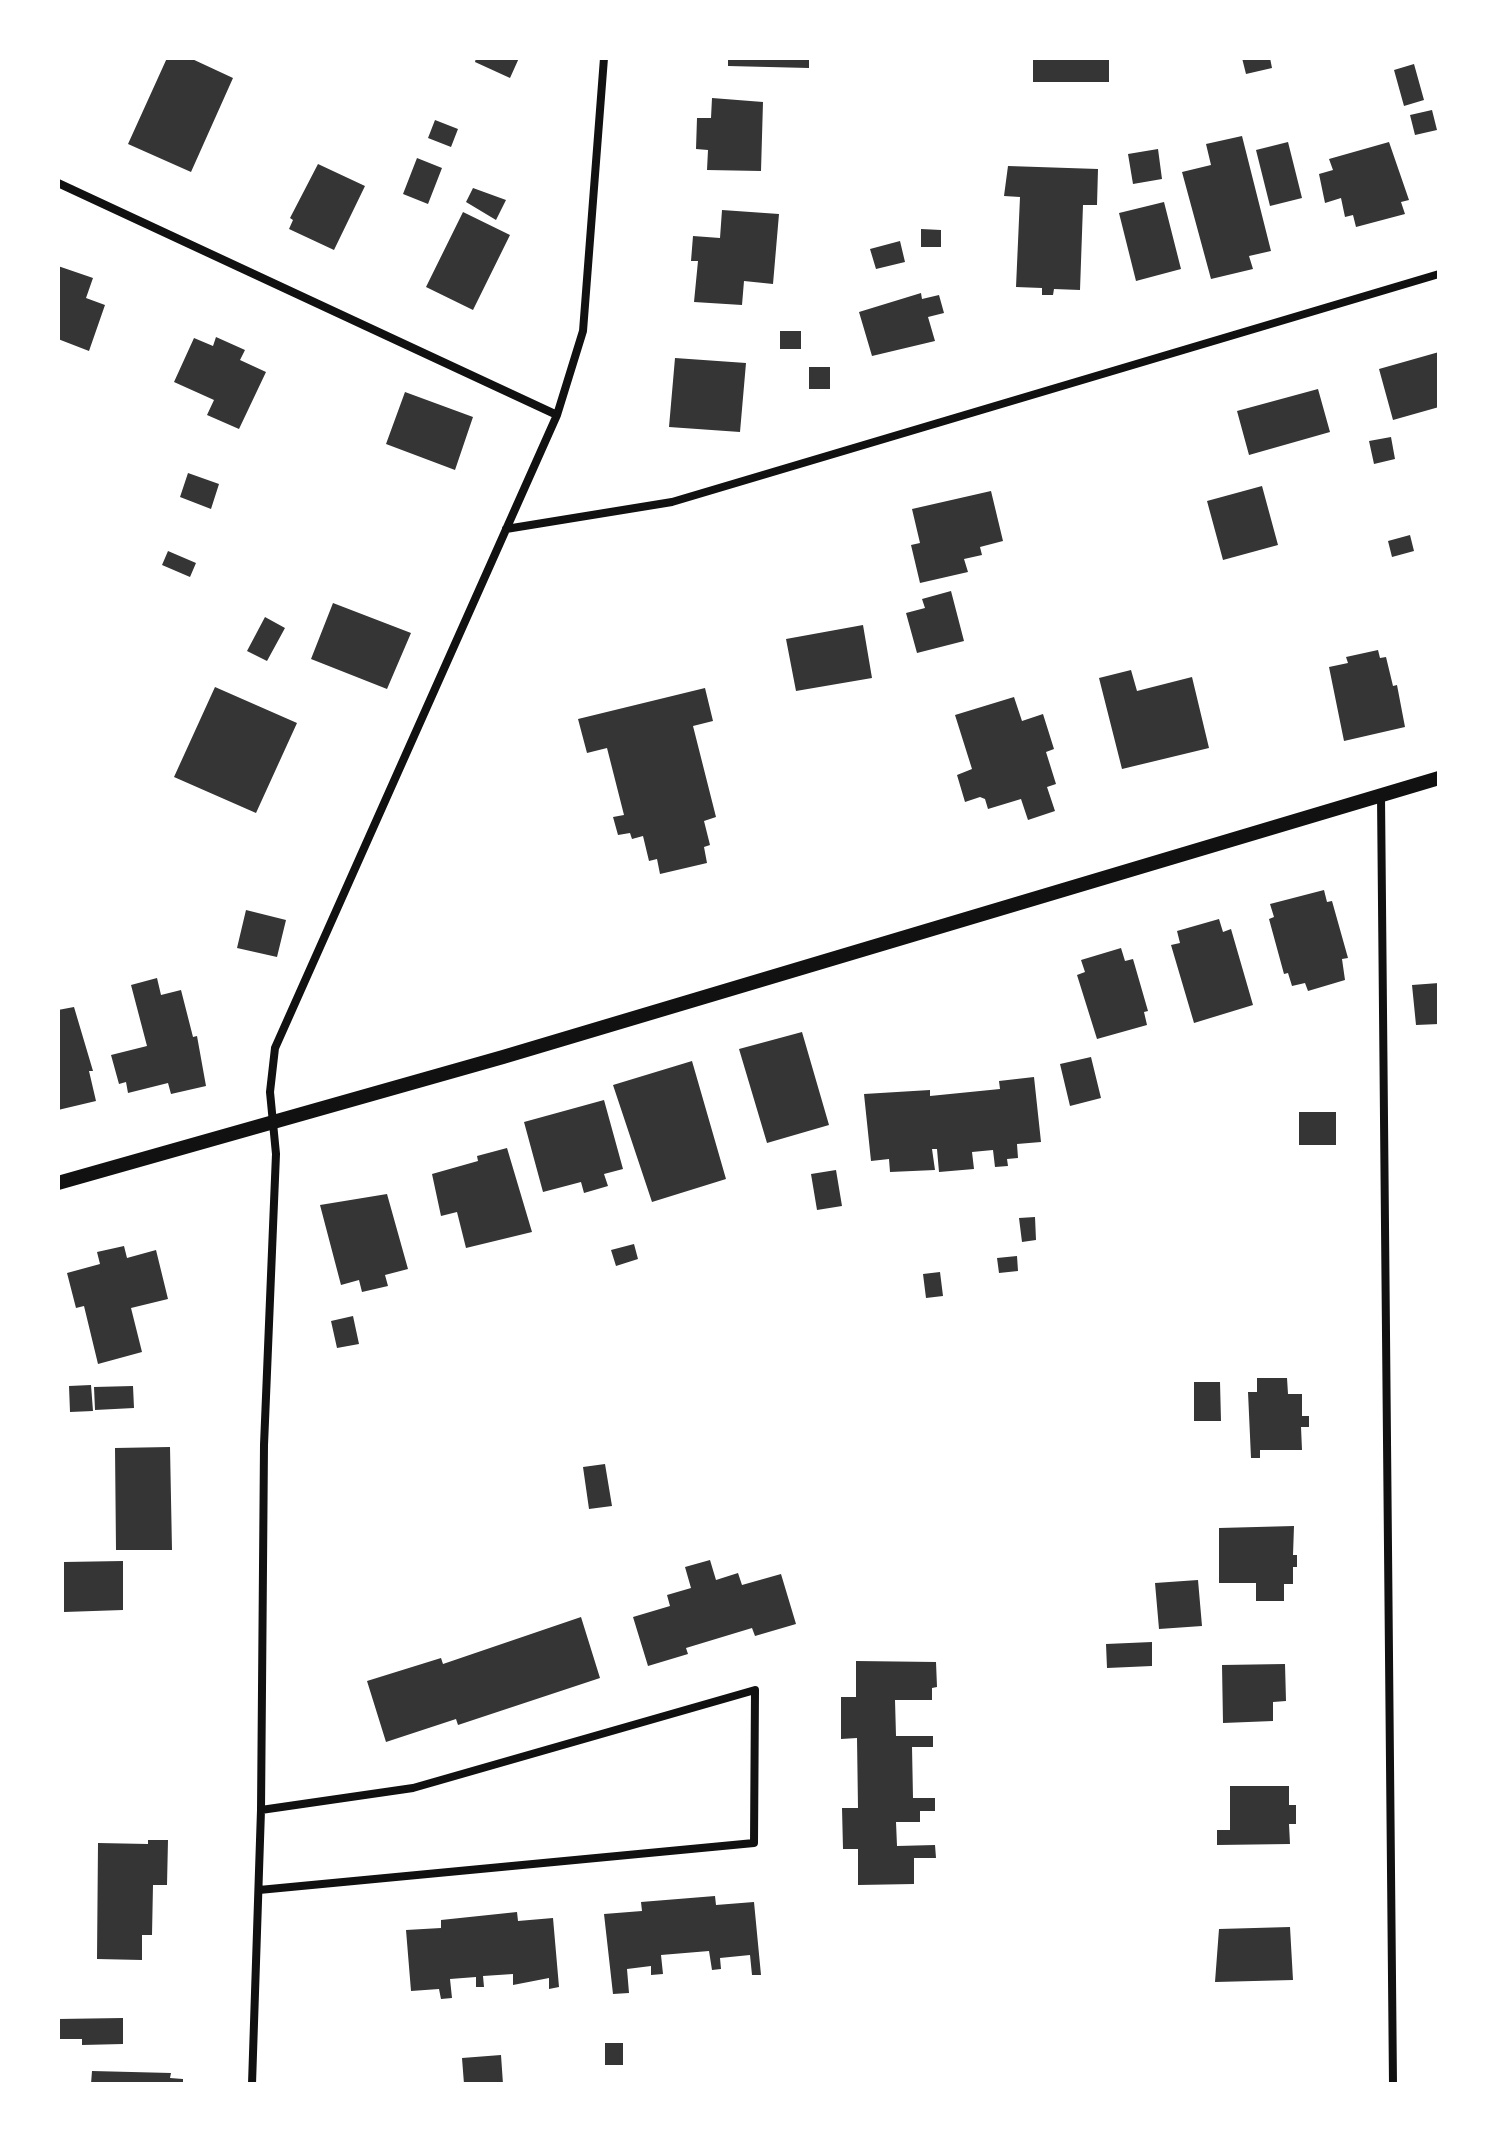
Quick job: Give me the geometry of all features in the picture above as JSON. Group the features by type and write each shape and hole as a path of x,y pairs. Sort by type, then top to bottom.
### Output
{"street":[{"path":"252,2084 261,1810 264,1445 276,1154 270,1092 275,1048 557,415 583,331 604,58"},
{"path":"58,183 557,415"},
{"path":"506,529 672,502 1439,274"},
{"path":"58,1183 273,1124 1439,778"},
{"path":"1381,796 1393,2084"},
{"path":"259,1890 754,1843 755,1690 413,1788 261,1810"}],"building":[{"path":"167,58 190,58 233,78 191,172 128,144"},
{"path":"476,58 519,58 510,78 475,62"},
{"path":"728,58 809,58 809,68 728,66"},
{"path":"1033,58 1109,58 1109,82 1033,82"},
{"path":"1242,58 1270,58 1272,68 1246,74"},
{"path":"1414,64 1424,100 1404,106 1394,70"},
{"path":"712,98 763,102 761,171 707,170 708,150 696,149 697,118 711,118"},
{"path":"1432,110 1437,130 1415,135 1410,115"},
{"path":"435,120 458,129 451,147 428,138"},
{"path":"1242,136 1271,251 1249,256 1253,269 1211,279 1182,172 1211,165 1206,144"},
{"path":"1288,142 1302,198 1270,206 1256,150"},
{"path":"1389,142 1409,200 1401,202 1405,214 1356,227 1353,215 1345,217 1341,198 1325,203 1319,174 1333,170 1329,159"},
{"path":"1158,149 1162,179 1133,184 1128,154"},
{"path":"417,158 442,168 428,204 403,194"},
{"path":"318,164 365,186 334,250 289,229 293,220 290,218"},
{"path":"1008,166 1098,169 1097,205 1083,205 1080,290 1054,289 1053,295 1042,295 1042,288 1016,287 1020,197 1004,196"},
{"path":"473,188 506,200 496,220 466,202"},
{"path":"1164,202 1181,269 1136,281 1119,213"},
{"path":"722,210 779,214 773,284 744,281 742,305 694,302 698,261 691,261 693,236 720,238"},
{"path":"463,212 510,235 473,310 426,287"},
{"path":"921,229 941,230 941,247 921,247"},
{"path":"900,241 905,262 876,269 870,249"},
{"path":"58,266 93,278 86,298 105,305 89,351 58,339"},
{"path":"921,293 922,299 939,295 944,313 928,317 935,341 872,356 859,312"},
{"path":"780,331 801,331 801,349 780,349"},
{"path":"216,337 245,350 240,360 266,372 239,429 207,415 214,400 174,382 194,338 213,346"},
{"path":"1439,352 1439,407 1393,420 1379,369"},
{"path":"675,358 746,363 740,432 669,427"},
{"path":"809,367 830,367 830,389 809,389"},
{"path":"1318,389 1330,432 1249,455 1237,411"},
{"path":"405,392 473,417 455,470 386,444"},
{"path":"1391,437 1395,459 1374,464 1369,441"},
{"path":"188,473 219,484 211,509 180,497"},
{"path":"1262,486 1278,545 1223,560 1207,501"},
{"path":"991,491 1003,541 980,547 982,555 964,559 968,572 920,583 911,545 920,543 912,509"},
{"path":"1410,535 1414,551 1392,557 1388,541"},
{"path":"168,551 196,563 190,577 162,565"},
{"path":"951,591 964,641 917,653 906,613 925,608 922,599"},
{"path":"333,603 411,633 387,689 311,659"},
{"path":"265,617 285,628 267,661 247,651"},
{"path":"863,625 872,678 796,691 786,639"},
{"path":"1378,650 1380,658 1386,657 1393,686 1397,685 1405,727 1344,741 1329,667 1348,663 1346,657"},
{"path":"1131,670 1137,691 1192,677 1209,748 1122,769 1099,678"},
{"path":"215,687 297,723 256,813 174,777"},
{"path":"705,688 713,721 693,726 716,817 704,821 710,845 704,847 707,863 660,874 657,859 649,861 643,836 632,839 630,833 618,835 613,817 624,815 607,748 587,753 578,719"},
{"path":"1014,697 1022,721 1043,714 1054,749 1046,752 1056,784 1047,787 1055,811 1028,820 1021,799 988,809 985,799 980,797 965,802 957,775 972,769 955,715"},
{"path":"1324,890 1327,902 1332,901 1348,958 1342,959 1345,980 1308,991 1305,983 1292,986 1288,973 1284,974 1269,919 1274,917 1270,904"},
{"path":"246,910 286,920 277,957 237,948"},
{"path":"1219,919 1223,932 1231,929 1253,1005 1194,1023 1171,945 1180,943 1177,931"},
{"path":"1121,948 1125,961 1133,959 1148,1011 1144,1012 1147,1025 1097,1039 1077,975 1085,972 1081,960"},
{"path":"157,978 161,995 181,990 193,1037 197,1036 206,1086 171,1094 168,1083 128,1093 126,1082 119,1084 111,1055 147,1046 131,985"},
{"path":"1439,983 1439,1024 1416,1025 1412,985"},
{"path":"74,1007 93,1071 89,1071 96,1101 58,1110 58,1010"},
{"path":"802,1032 829,1125 767,1143 739,1049"},
{"path":"1091,1057 1101,1098 1070,1106 1060,1064"},
{"path":"692,1061 726,1179 652,1202 613,1085"},
{"path":"1034,1077 1041,1142 1017,1144 1018,1158 1007,1159 1008,1166 995,1167 993,1150 972,1152 974,1169 939,1172 937,1149 932,1149 935,1170 890,1172 889,1159 871,1161 864,1094 930,1090 930,1096 1000,1089 999,1081"},
{"path":"604,1100 623,1169 604,1174 608,1186 584,1193 581,1182 543,1192 524,1122"},
{"path":"1299,1112 1336,1112 1336,1145 1299,1145"},
{"path":"507,1148 532,1232 466,1248 457,1212 441,1216 432,1174 478,1161 477,1156"},
{"path":"836,1170 842,1206 817,1210 811,1174"},
{"path":"387,1194 408,1269 385,1275 388,1286 362,1292 359,1280 341,1285 320,1205"},
{"path":"1035,1217 1036,1240 1022,1242 1019,1218"},
{"path":"634,1244 638,1259 616,1266 611,1250"},
{"path":"124,1246 127,1258 156,1250 168,1299 131,1308 142,1352 98,1364 84,1306 76,1308 67,1273 100,1264 97,1252"},
{"path":"1017,1256 1018,1271 999,1273 997,1258"},
{"path":"940,1272 943,1296 926,1298 923,1274"},
{"path":"353,1316 359,1344 337,1348 331,1321"},
{"path":"1257,1378 1287,1378 1288,1394 1302,1394 1302,1416 1309,1416 1309,1427 1301,1427 1302,1450 1260,1450 1260,1458 1251,1458 1248,1392 1257,1392"},
{"path":"1194,1382 1220,1382 1221,1421 1194,1421"},
{"path":"91,1385 93,1411 70,1412 69,1386"},
{"path":"133,1386 134,1408 95,1410 94,1387"},
{"path":"170,1447 172,1550 116,1550 115,1448"},
{"path":"605,1464 612,1506 589,1509 583,1467"},
{"path":"1294,1526 1293,1555 1297,1555 1297,1567 1293,1567 1293,1584 1284,1584 1284,1601 1256,1601 1256,1583 1219,1583 1219,1528"},
{"path":"710,1560 716,1580 738,1573 742,1585 781,1574 796,1624 755,1636 752,1628 686,1648 688,1654 648,1666 633,1617 670,1606 667,1595 691,1588 685,1567"},
{"path":"123,1561 123,1610 64,1612 64,1562"},
{"path":"1198,1580 1202,1626 1159,1629 1155,1583"},
{"path":"581,1617 600,1678 458,1725 456,1719 386,1742 367,1681 441,1658 443,1664"},
{"path":"1152,1642 1152,1666 1107,1668 1106,1644"},
{"path":"856,1661 936,1662 937,1687 932,1688 932,1700 895,1700 896,1736 933,1736 933,1747 912,1747 913,1798 935,1798 935,1811 920,1811 920,1822 896,1822 897,1846 935,1845 936,1858 914,1858 914,1884 858,1885 858,1849 843,1849 842,1808 858,1808 857,1738 841,1739 841,1697 856,1697"},
{"path":"1285,1664 1286,1701 1273,1702 1273,1721 1223,1723 1222,1665"},
{"path":"1230,1786 1289,1786 1289,1805 1296,1805 1296,1824 1289,1824 1290,1844 1217,1845 1217,1830 1230,1830"},
{"path":"148,1840 168,1840 167,1885 153,1885 152,1935 142,1935 142,1960 97,1959 98,1843 148,1844"},
{"path":"715,1896 716,1905 754,1902 761,1975 752,1975 750,1955 720,1958 721,1969 712,1970 709,1951 661,1955 663,1974 651,1975 651,1966 627,1969 629,1993 613,1994 604,1914 642,1911 641,1902"},
{"path":"517,1912 518,1921 553,1918 559,1987 549,1989 549,1978 513,1985 513,1974 483,1976 484,1987 476,1987 476,1977 450,1979 452,1998 441,1999 439,1989 411,1991 406,1930 441,1928 441,1920"},
{"path":"1290,1927 1293,1980 1215,1982 1219,1929"},
{"path":"123,2018 123,2044 82,2045 82,2039 58,2039 58,2019"},
{"path":"605,2043 623,2043 623,2065 605,2065"},
{"path":"501,2055 503,2084 464,2084 462,2058"},
{"path":"92,2071 171,2073 170,2078 183,2079 183,2084 91,2084"}]}
